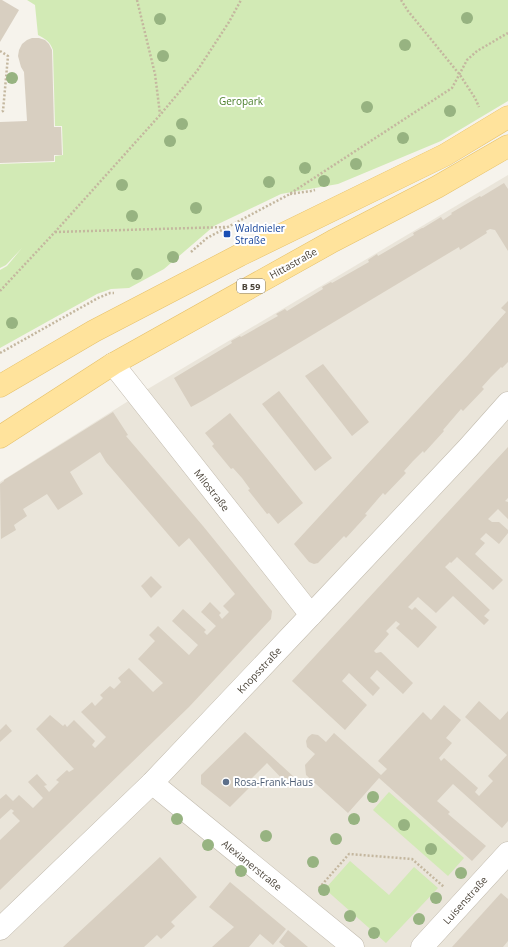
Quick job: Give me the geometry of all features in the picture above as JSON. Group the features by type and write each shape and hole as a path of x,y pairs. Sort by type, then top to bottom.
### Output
{"main road":[{"path":"0,386 94,331 240,255 445,155 508,116"},
{"name":"Hittastraße","path":"0,437 113,364 333,241 437,187 508,146"}],"street":[{"name":"Milostraße","path":"113,364 311,615"},
{"name":"Knopsstraße","path":"0,929 152,783 468,448 508,403"},
{"name":"Alexianerstraße","path":"152,783 353,947"},
{"name":"Luisenstraße","path":"422,947 508,853"}],"path":[{"path":"137,0 155,74 160,115"},
{"path":"0,291 160,115 197,71 229,22 241,0"},
{"path":"401,0 460,74 475,98 480,110"},
{"path":"190,252 207,238 288,195 452,88 467,60 508,33"},
{"path":"0,51 8,56 3,111 0,112"},
{"path":"55,232 227,227"},
{"path":"0,354 98,298 116,292"},
{"path":"303,907 349,854 412,859 462,903"}],"shaded area":[{"path":"508,175 508,947 0,947 0,482 141,393"}],"green space":[{"name":"Geropark","path":"27,0 508,0 508,101 441,141 338,184 281,194 214,226 164,269 129,288 111,289 97,294 0,348 0,270 7,266 22,248 6,265 0,268 0,164 55,162 55,156 63,155 62,126 55,126 53,50 47,41 38,35 35,5"},
{"path":"389,792 464,858 448,876 373,810"},
{"path":"350,861 389,895 414,867 438,888 386,943 325,889"}],"building":[{"path":"0,0 19,10 0,42"},
{"path":"32,38 45,40 52,50 54,127 61,127 62,155 54,155 54,161 0,163 0,122 27,121 24,72 18,56 22,44"},
{"path":"504,183 508,189 508,251 495,230 490,229 486,231 487,233 460,250 459,247 191,407 174,378 232,343 231,341 278,316 276,314 285,309 287,311 323,289 322,287 369,262 368,260 377,254 378,256 441,217 443,220 452,214 451,213"},
{"path":"508,301 508,362 491,377 482,387 484,389 463,411 461,409 424,453 423,451 413,461 404,471 406,473 385,495 383,493 365,514 367,515 346,538 344,536 318,563 314,564 309,562 294,544 506,312 501,308"},
{"path":"323,364 369,422 352,436 305,376"},
{"path":"279,391 332,458 315,471 262,404"},
{"path":"113,412 128,435 126,436 203,526 272,611 271,619 189,707 0,890 0,840 20,821 12,813 14,811 11,809 0,819 0,799 6,794 13,801 19,795 33,808 43,798 28,782 37,774 47,785 44,786 49,792 59,782 56,780 67,770 69,772 74,769 36,729 50,715 63,726 65,724 67,727 74,720 95,741 92,745 95,748 106,737 81,712 92,702 95,706 103,698 100,695 110,686 114,689 121,682 118,678 129,668 153,692 163,683 138,659 155,641 149,635 158,626 189,655 198,645 172,621 183,609 206,630 204,632 207,635 216,626 201,612 210,602 221,613 219,615 222,619 229,612 223,606 235,594 189,538 179,547 106,462 100,452 70,472 83,494 58,510 47,494 23,509 27,516 14,525 16,530 1,539 0,484 4,480"},
{"path":"230,413 303,503 278,524 269,513 267,514 248,490 250,489 242,478 233,468 231,469 212,446 214,444 205,433"},
{"path":"508,447 508,498 505,501 508,502 508,519 498,509 488,519 492,522 499,522 508,530 508,533 499,544 486,533 480,539 485,543 475,554 503,580 493,590 457,557 445,567 490,610 484,616 489,620 484,625 453,596 436,613 418,597 408,607 412,610 415,607 437,627 418,648 396,628 400,624 396,621 386,631 389,634 374,651 376,653 381,652 413,683 403,694 377,670 370,678 380,688 373,696 349,673 342,681 367,705 345,730 292,681"},
{"path":"151,576 162,587 151,598 141,586"},
{"path":"479,701 500,720 508,711 508,821 502,828 453,784 437,801 450,812 448,814 486,846 472,861 379,778 348,813 306,775 305,765 315,754 307,747 306,741 308,737 312,734 318,735 326,742 334,733 381,775 387,769 378,761 423,712 431,720 444,705 461,720 446,738 452,743 439,758 441,761 444,758 478,788 475,792 479,796 493,781 488,776 507,755 465,717"},
{"path":"6,724 12,731 0,742 0,730"},
{"path":"245,732 294,777 287,784 267,763 250,780 253,784 230,807 201,784 201,775"},
{"path":"160,857 197,897 171,922 175,926 161,939 157,935 144,947 63,947"},
{"path":"230,882 286,929 273,945 260,934 249,947 212,947 234,927 209,907"},
{"path":"501,893 508,899 508,941 503,947 452,947"},
{"path":"288,930 308,947 285,947 279,942"}],"place":[{"name":"Waldnieler Straße","path":"227,234"},
{"name":"Rosa-Frank-Haus","path":"226,782"}]}
